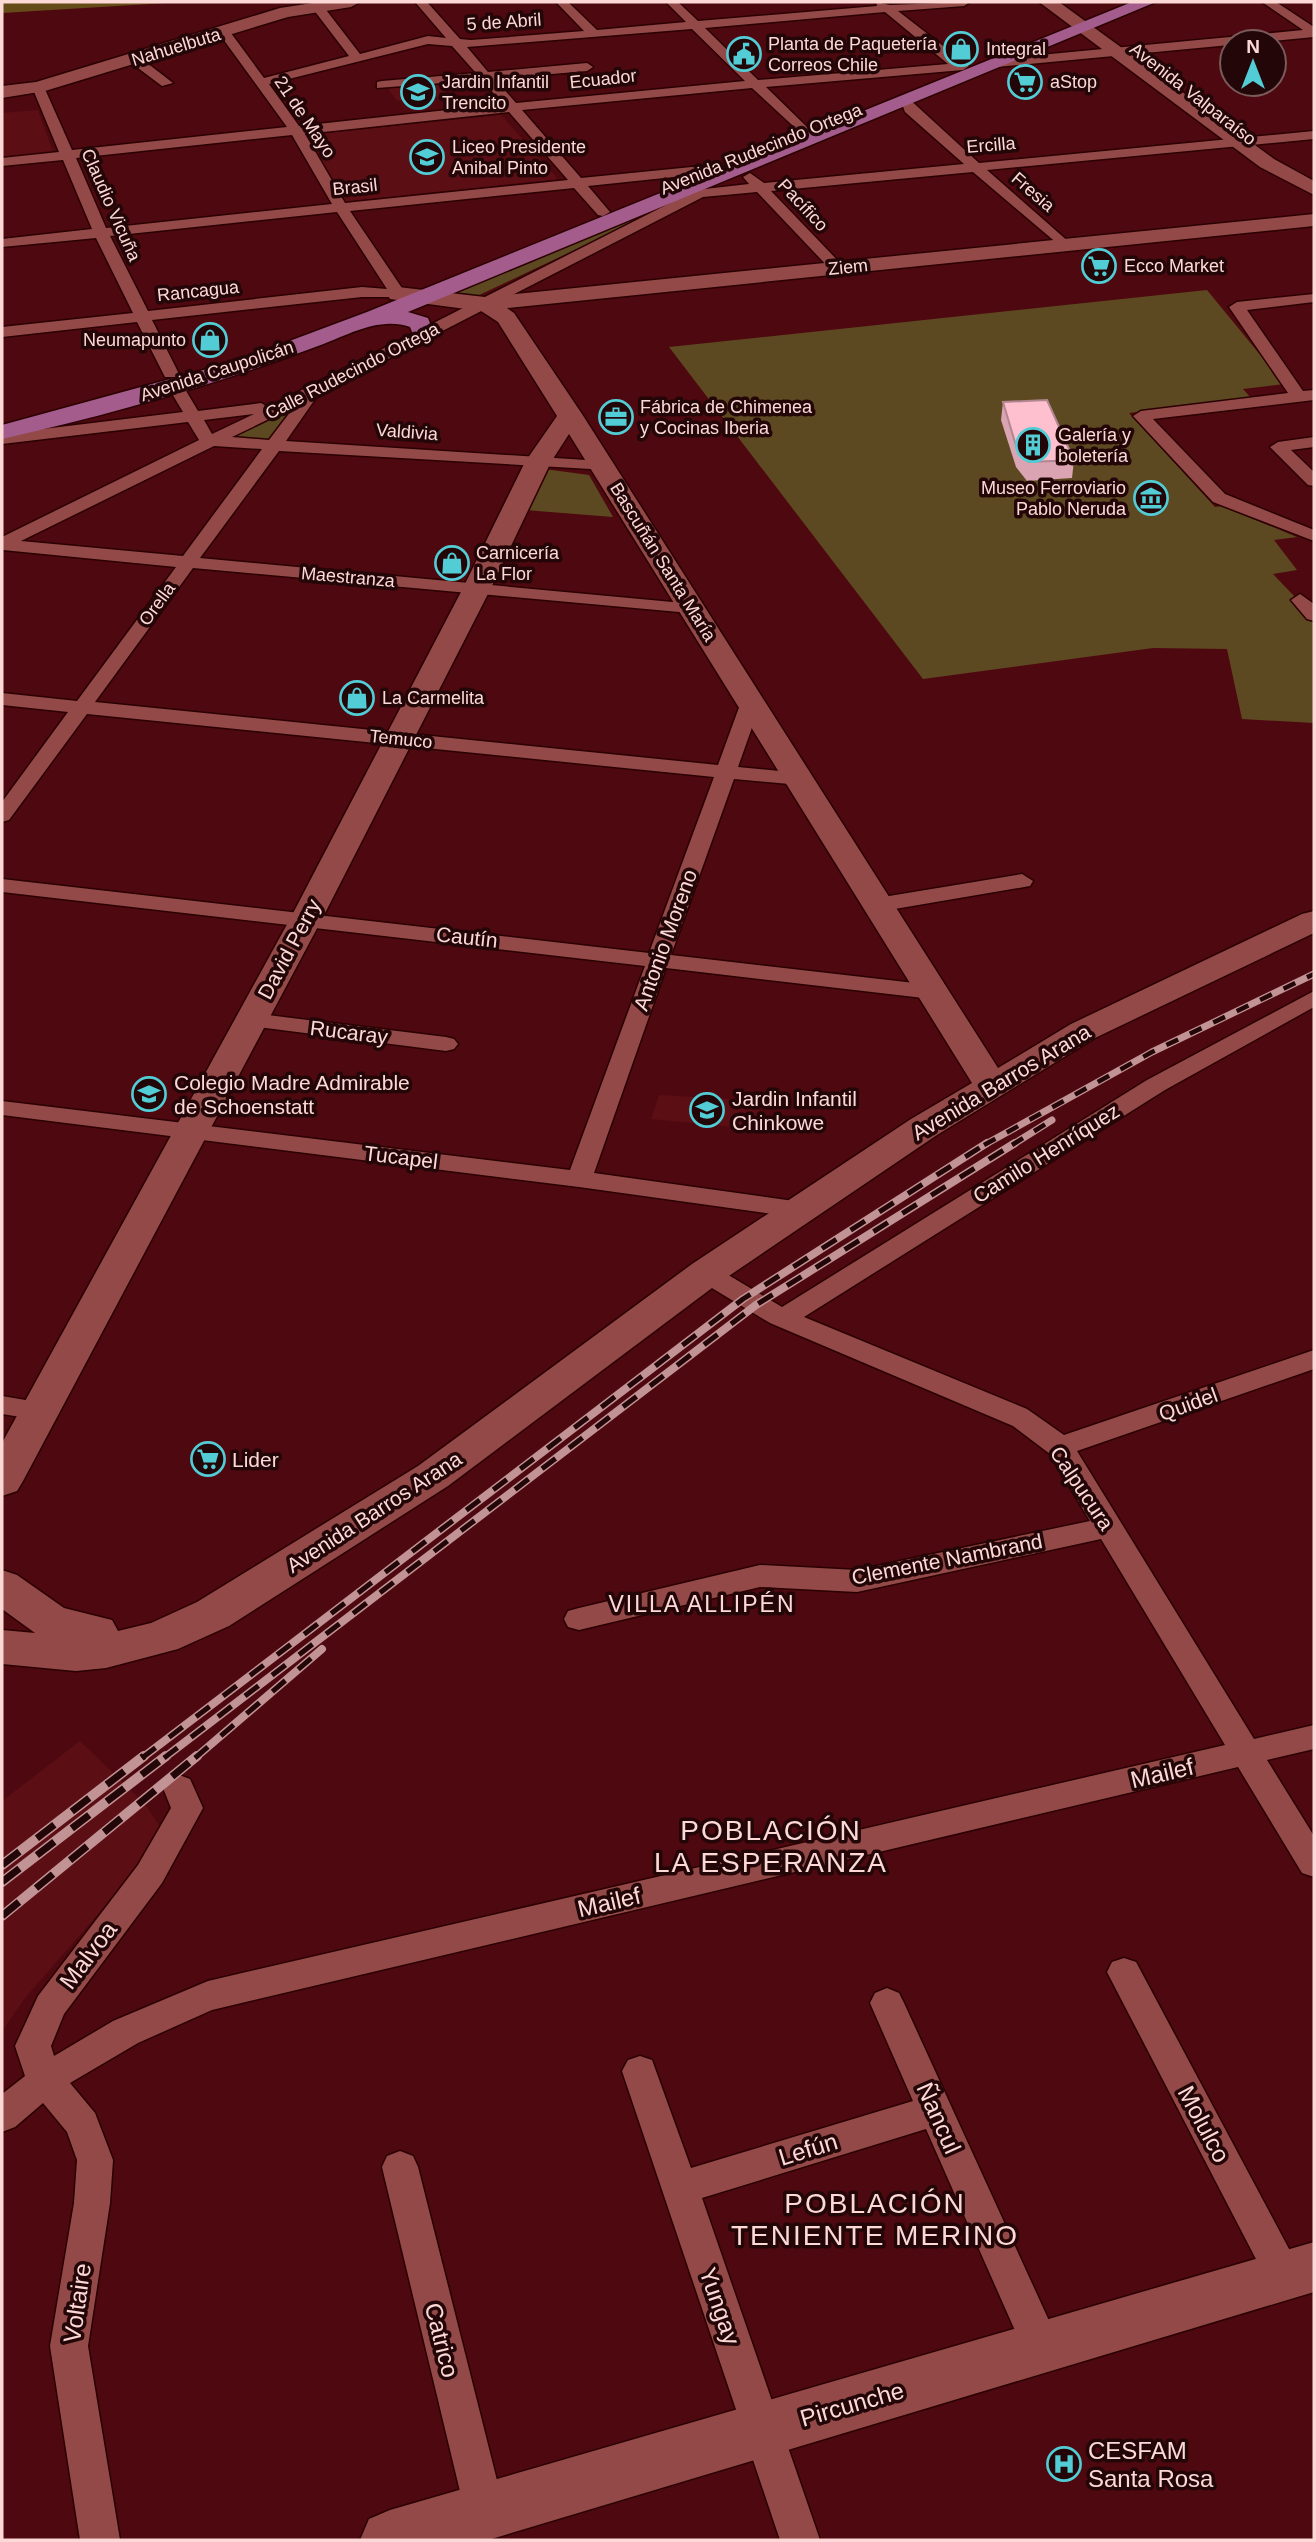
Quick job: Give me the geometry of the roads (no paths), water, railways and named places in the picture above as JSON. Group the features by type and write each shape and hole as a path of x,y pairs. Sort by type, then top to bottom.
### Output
{"main road":[{"name":"Avenida Rudecindo Ortega","path":"428,296 882,110 910,106 1124,2"},
{"name":"Avenida Rudecindo Ortega","path":"398,294 804,132 957,67 1147,2"},
{"name":"Avenida Caupolicán","path":"2,417 183,378 211,362 398,294"},
{"name":"Avenida Caupolicán","path":"2,432 174,380 244,366 428,296"},
{"path":"379,316 413,320 420,323 423,334"}],"street":[{"name":"Nahuelbuta","path":"2,92 38,87 316,5 351,2"},
{"path":"421,2 483,76 514,107 575,183 603,212"},
{"path":"562,2 593,33"},
{"path":"672,2 804,132"},
{"name":"5 de Abril","path":"260,83 428,40 471,44 696,25 883,5 964,2"},
{"name":"Avenida Valparaíso","path":"1048,2 1137,50 1246,141 1267,163 1314,199"},
{"name":"Avenida Valparaíso","path":"1072,2 1115,52 1314,188"},
{"path":"1268,2 1314,33"},
{"path":"316,5 358,58"},
{"path":"883,5 957,67"},
{"name":"21 de Mayo","path":"224,32 296,131 341,208 398,294"},
{"path":"997,63 1314,33"},
{"path":"558,36 617,96"},
{"path":"134,59 167,83"},
{"path":"330,65 384,94 483,76 594,74"},
{"name":"Ecuador","path":"2,162 296,131 384,94 514,107 957,67"},
{"name":"Claudio Vicuña","path":"38,87 140,316 208,441"},
{"name":"Fresia","path":"910,106 1065,246"},
{"name":"Ercilla","path":"671,197 759,186 1314,135"},
{"name":"Avenida Valparaíso","path":"1267,163 1314,188"},
{"name":"Pacífico","path":"742,167 837,268"},
{"name":"Brasil","path":"2,243 712,169"},
{"name":"Calle Rudecindo Ortega","path":"2,544 313,391 699,194"},
{"name":"Ziem","path":"379,316 1314,220"},
{"name":"Rancagua","path":"2,332 362,292 398,294"},
{"path":"398,294 486,304"},
{"path":"1307,396 1237,307 1314,298"},
{"name":"Bascuñán Santa María","path":"486,304 506,318 570,414 991,1085"},
{"name":"Orella","path":"2,816 313,391"},
{"path":"1141,416 1307,396"},
{"path":"2,439 194,418 287,404"},
{"name":"David Perry","path":"2,1482 306,919 397,739 477,590 538,462 570,414"},
{"path":"1141,416 1219,499 1314,536"},
{"name":"Valdivia","path":"208,441 602,466"},
{"path":"1314,442 1272,441 1314,481"},
{"path":"1287,541 1314,536"},
{"name":"Maestranza","path":"2,544 694,610"},
{"path":"1307,599 1314,615"},
{"name":"Temuco","path":"2,699 800,779"},
{"name":"Antonio Moreno","path":"579,1179 751,702"},
{"path":"877,905 1022,881"},
{"name":"Cautín","path":"2,885 658,958 932,992"},
{"name":"Avenida Barros Arana","path":"2,1647 76,1654 106,1651 162,1637 213,1614 433,1476 706,1273 991,1085 1083,1031 1314,921"},
{"name":"Camilo Henríquez","path":"783,1318 1156,1084 1314,998"},
{"name":"Rucaray","path":"251,1020 446,1044"},
{"name":"Tucapel","path":"2,1108 579,1179 801,1210"},
{"name":"Avenida Barros Arana","path":"2,1626 66,1633 96,1632 160,1617 235,1576 686,1278 706,1273"},
{"name":"Calpucura","path":"706,1273 743,1299 783,1318 1019,1417 1060,1447 1314,1864"},
{"name":"Quidel","path":"1060,1447 1314,1359"},
{"path":"2,1405 39,1411"},
{"name":"Clemente Nambrand","path":"579,1619 760,1576 857,1581 1109,1527"},
{"path":"2,1587 51,1622 96,1632"},
{"name":"Mailef","path":"44,2082 148,2018 208,1996 1314,1737"},
{"name":"Malvoa","path":"44,2082 33,2046 50,2006 150,1874 187,1808 179,1788"},
{"name":"Molulco","path":"1124,1972 1299,2272"},
{"name":"Ñancul","path":"887,2003 1042,2347"},
{"name":"Yungay","path":"640,2071 800,2540"},
{"path":"2,2116 44,2082"},
{"name":"Voltaire","path":"44,2082 63,2099 82,2124 95,2160 92,2203 69,2346 100,2540"},
{"name":"Lefún","path":"680,2189 936,2110"},
{"name":"Catrico","path":"400,2167 485,2512"},
{"name":"Pircunche","path":"390,2540 1299,2272"}],"railway":[{"path":"984,1145 1152,1052 1314,974"},
{"path":"1012,1145 1052,1120"},
{"path":"142,1758 743,1299 987,1143"},
{"path":"164,1758 756,1305 1015,1143"},
{"path":"195,1758 322,1649"},
{"path":"2,1865 144,1756"},
{"path":"2,1882 166,1756"},
{"path":"2,1916 197,1756"}],"place":[{"name":"Integral","path":"961,49"},
{"name":"Planta de Paquetería Correos Chile","path":"744,54"},
{"name":"aStop","path":"1025,82"},
{"name":"Jardin Infantil Trencito","path":"418,92"},
{"name":"Liceo Presidente Anibal Pinto","path":"427,157"},
{"name":"Ecco Market","path":"1099,266"},
{"name":"Neumapunto","path":"210,340"},
{"name":"Fábrica de Chimenea y Cocinas Iberia","path":"616,417"},
{"name":"Galería y boletería","path":"1033,445"},
{"name":"Museo Ferroviario Pablo Neruda","path":"1151,498"},
{"name":"Carnicería La Flor","path":"452,563"},
{"name":"La Carmelita","path":"357,698"},
{"name":"Colegio Madre Admirable de Schoenstatt","path":"149,1094"},
{"name":"Jardin Infantil Chinkowe","path":"707,1110"},
{"name":"Lider","path":"208,1459"},
{"name":"CESFAM Santa Rosa","path":"1064,2464"}],"district":[{"name":"VILLA ALLIPÉN","path":"702,1604"},
{"name":"POBLACIÓN LA ESPERANZA","path":"771,1846"},
{"name":"POBLACIÓN TENIENTE MERINO","path":"875,2219"}]}
